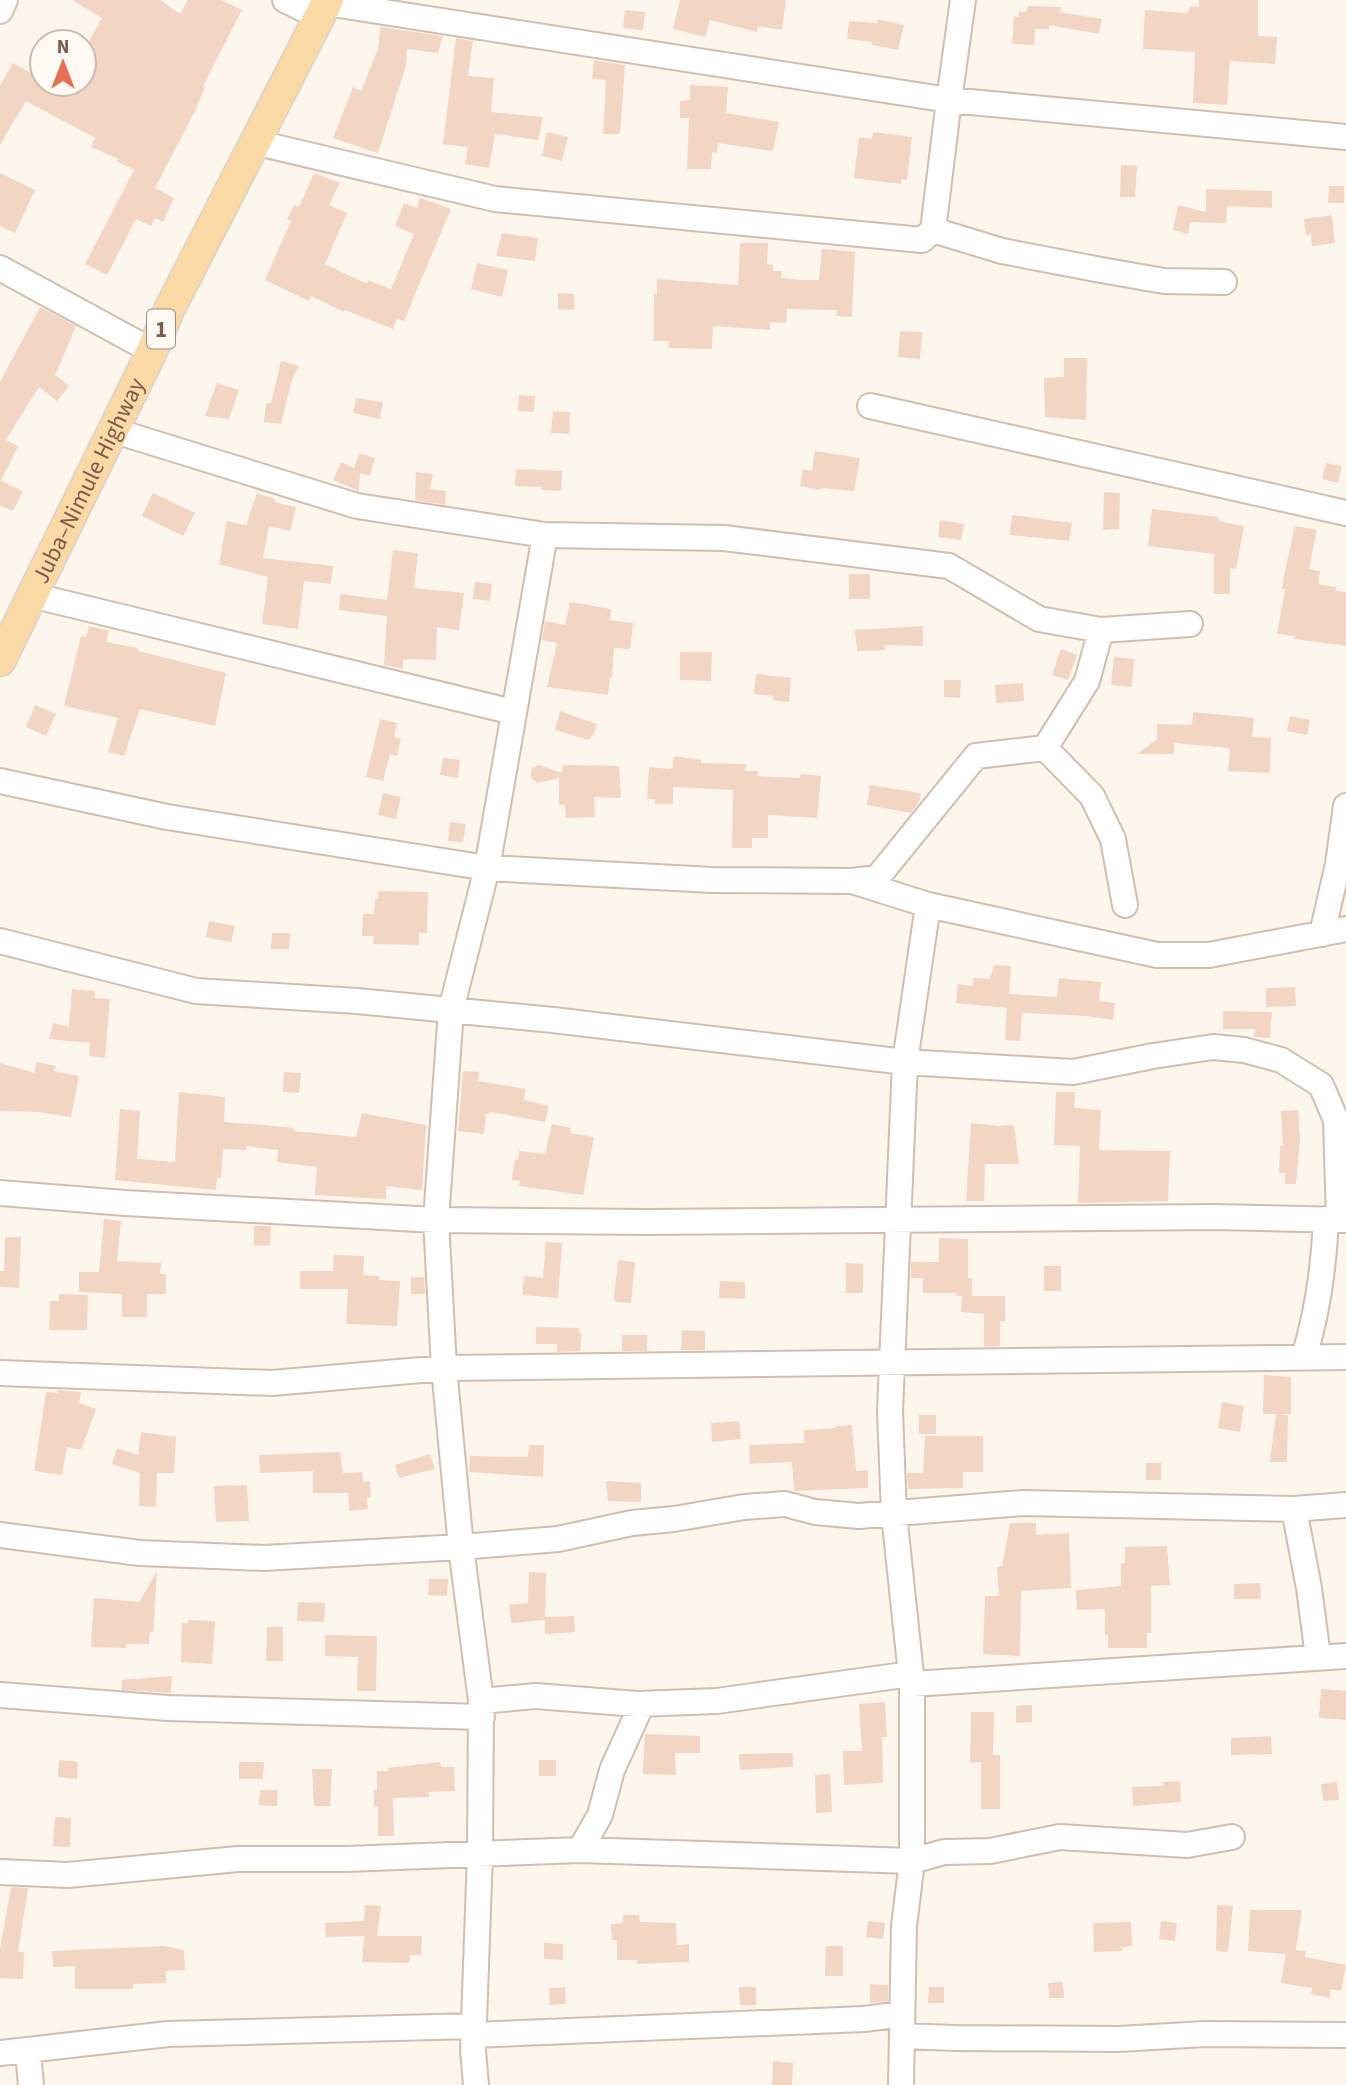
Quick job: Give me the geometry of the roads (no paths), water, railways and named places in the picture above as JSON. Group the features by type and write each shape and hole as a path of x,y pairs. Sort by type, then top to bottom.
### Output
{"main road":[{"name":"Juba–Nimule Highway","path":"2,650 152,352 169,310 325,7"}],"street":[{"path":"0,11 5,0"},
{"path":"285,0 949,100 1346,137"},
{"path":"254,142 495,199 922,240 933,230 963,0"},
{"path":"933,230 1002,251 1101,270 1164,281 1224,282"},
{"path":"0,268 152,352"},
{"path":"870,406 1346,513"},
{"path":"112,430 357,506 545,535 724,538 949,566 1039,619 1101,630 1190,624"},
{"path":"476,2085 473,2030 480,1853 481,1709 461,1547 444,1368 436,1220 451,1010 487,868 545,535"},
{"path":"31,595 513,712"},
{"path":"1045,748 1087,681 1101,630"},
{"path":"0,781 167,817 487,868 712,880 852,881 877,878 895,852 947,794 976,756 1045,748"},
{"path":"1045,748 1092,796 1113,839 1125,905"},
{"path":"852,881 928,905 1157,955 1209,955 1334,932 1338,864 1346,806"},
{"path":"901,2085 904,1926 912,1861 912,1679 894,1514 890,1411 905,1062 928,905"},
{"path":"0,941 195,991 357,1000 905,1062 1073,1072 1213,1047 1244,1050 1281,1060 1321,1085 1336,1120 1337,1220 1324,1258 1316,1316 1304,1356"},
{"path":"0,1193 139,1204 436,1220 648,1222 1215,1217 1337,1220"},
{"path":"0,1373 272,1383 444,1368 1346,1356"},
{"path":"0,1535 140,1553 264,1558 558,1539 632,1523 785,1504 816,1512 859,1516 1023,1503 1294,1509 1346,1505"},
{"path":"1294,1509 1309,1588 1318,1657"},
{"path":"0,1695 168,1708 481,1709 536,1696 642,1704 718,1701 912,1679 1346,1656"},
{"path":"580,1850 600,1815 612,1770 642,1704"},
{"path":"0,1872 68,1875 238,1859 580,1850 912,1861 944,1852 990,1851 1060,1836 1187,1845 1232,1837"},
{"path":"0,2053 28,2052 168,2034 473,2030 864,2019 956,2038 1119,2039 1205,2034 1346,2035"},
{"path":"28,2052 31,2085"}]}
